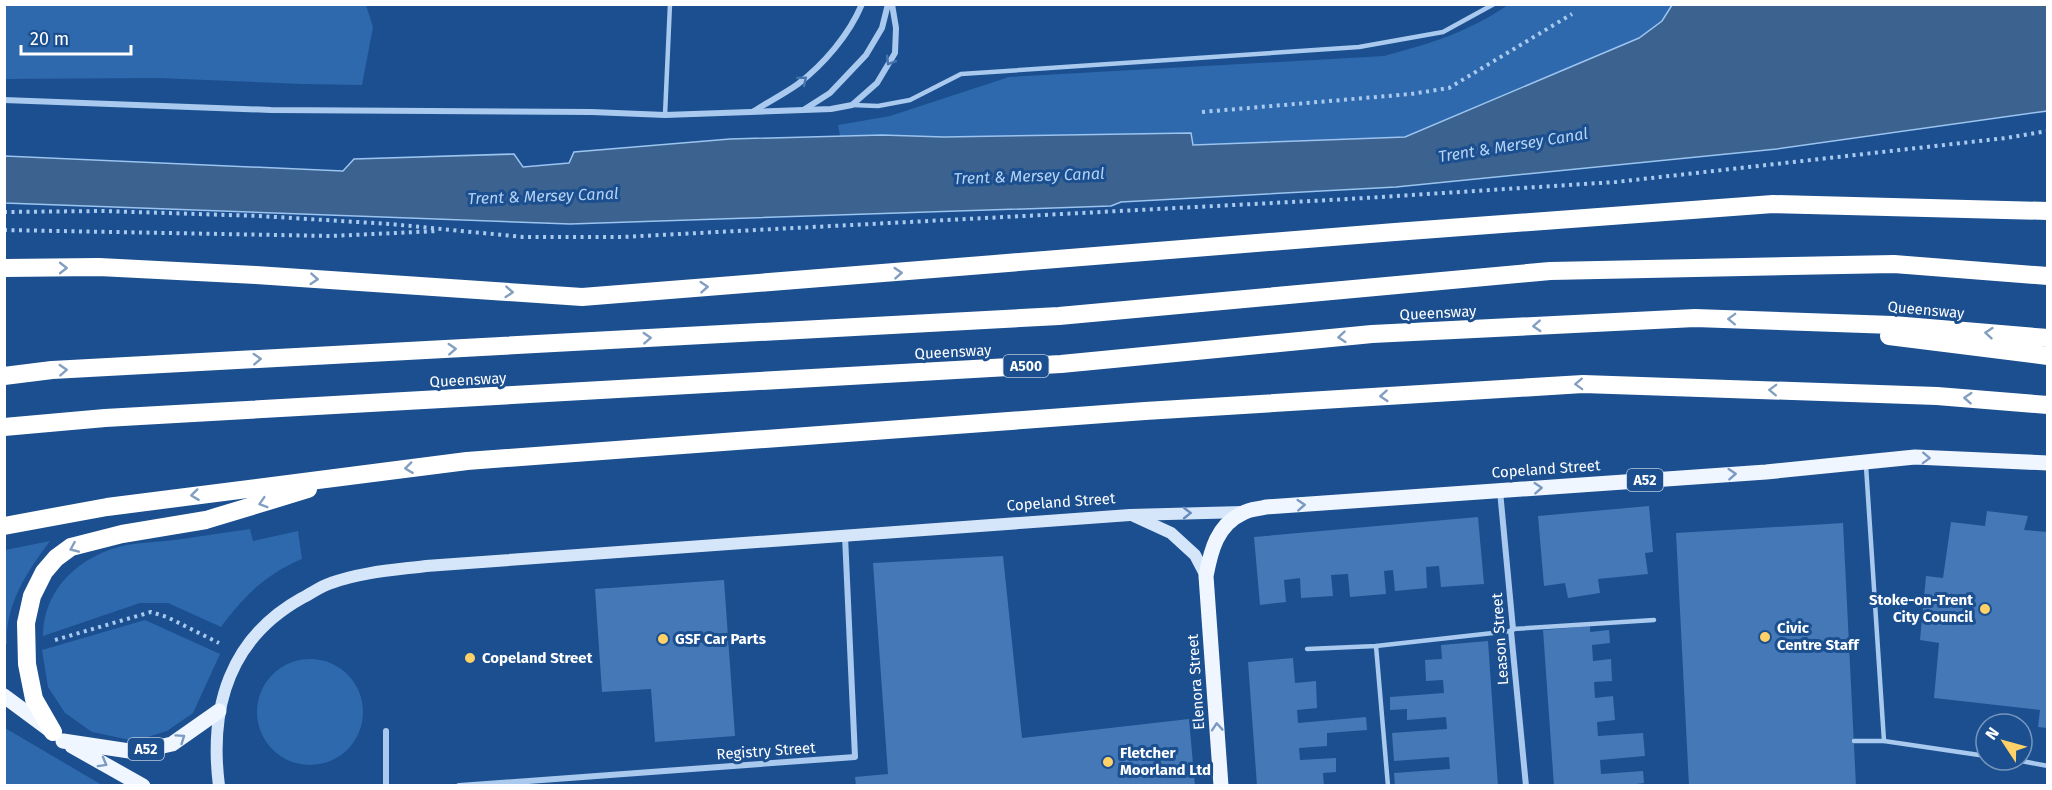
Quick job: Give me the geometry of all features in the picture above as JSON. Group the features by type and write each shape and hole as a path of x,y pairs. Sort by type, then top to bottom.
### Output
{"highway":[{"path":"4,268 99,267 582,297 1773,204 2048,211"},
{"name":"Queensway","path":"4,376 52,370 1059,316 1550,271 1894,264 2048,276"},
{"name":"Queensway","path":"4,427 105,418 1060,364 1372,334 1695,318 1893,325 2048,338"},
{"path":"1765,320 2048,356"},
{"path":"4,526 107,507 467,461 1144,411 1583,384 1937,396 2048,405"},
{"path":"58,736 34,699 27,664 26,623 32,596 44,572 56,558 70,547 122,534 206,520 359,474"}],"main road":[{"name":"Copeland Street","path":"1243,512 1266,507 1766,471 1915,457 2048,463"},
{"name":"Elenora Street","path":"1221,786 1206,576 1211,550 1222,528 1243,512"},
{"name":"A52","path":"4,696 58,736 142,786"},
{"name":"A52","path":"58,736 136,752 172,744 219,711"}],"street":[{"path":"753,111 797,85 818,66 846,34 862,4"},
{"path":"802,111 830,93 866,55 882,28 888,4"},
{"path":"4,100 271,110 592,112 665,115 831,109 852,105 877,83 895,52 896,28 892,4"},
{"name":"Leason Street","path":"1500,490 1526,786"},
{"name":"Copeland Street","path":"219,786 216,758 219,711 226,686 242,652 260,631 286,607 330,583 369,574 437,565 1130,515 1243,512"},
{"name":"Elenora Street","path":"1130,515 1171,533 1195,555 1206,576"},
{"name":"Registry Street","path":"459,786 855,757 845,536"},
{"path":"386,731 386,786"}],"lane":[{"path":"665,115 670,4"},
{"path":"852,105 878,106 910,100 961,74 1359,47 1443,32 1494,4"},
{"path":"1866,462 1884,741"},
{"path":"1307,649 1376,646 1511,630 1654,620"},
{"path":"1376,646 1388,786"},
{"path":"1854,741 1884,741 1974,754"}],"path":[{"path":"1202,112 1411,94 1449,88 1572,14"},
{"path":"4,212 104,211 259,216 523,237 622,237 1349,199 1616,182 2006,138 2048,131"},
{"path":"4,230 331,236 454,231"},
{"path":"27,648 151,612 167,617 242,652"}],"shaded area":[{"path":"4,5 366,5 373,27 362,85 157,78 5,79"},
{"path":"1508,5 1672,5 1662,21 1639,38 1405,137 1192,145 1192,134 840,136 838,125 890,116 1009,77 1384,56 1448,36 1478,23"},
{"path":"250,529 253,541 298,531 302,559 277,572 257,587 238,605 221,627 168,603 140,603 43,636 45,619 57,589 68,576 94,557 126,545"},
{"path":"50,541 19,589 10,615 7,644 4,643 5,550"},
{"path":"145,620 220,654 193,713 167,731 135,741 92,732 65,713 48,687 42,650"},
{"path":"310,659 330,663 347,675 359,692 363,712 359,732 347,749 330,761 310,765 290,761 273,749 261,732 257,712 261,692 273,675 290,663"},
{"path":"5,728 102,785 5,785"}],"water":[{"name":"Trent & Mersey Canal","path":"1672,5 2047,5 2047,111 1777,149 1396,187 1121,202 1111,206 570,224 5,203 5,156 343,171 354,159 514,154 523,167 569,163 574,152 730,139 882,135 944,137 1191,133 1193,145 1405,137 1639,38 1662,21"}],"building":[{"path":"1649,506 1653,552 1645,553 1648,574 1598,579 1600,593 1568,598 1565,583 1544,586 1538,516"},
{"name":"Stoke-on-Trent City Council","path":"1987,511 2028,516 2024,530 2048,532 2048,728 2038,727 2040,710 1934,698 1939,643 1920,640 1926,576 1943,578 1951,522 1985,526"},
{"path":"1478,517 1484,584 1441,587 1439,566 1426,567 1427,588 1395,591 1393,570 1384,571 1386,594 1350,597 1348,574 1331,575 1333,596 1301,598 1300,578 1284,580 1286,602 1260,605 1254,537"},
{"name":"Civic Centre Staff","path":"1843,523 1856,786 1689,786 1676,533"},
{"path":"1003,556 1022,738 1189,719 1195,786 856,786 855,777 888,774 873,563"},
{"name":"GSF Car Parts","path":"724,580 735,736 655,742 651,689 602,692 595,589"},
{"path":"1590,626 1590,632 1609,630 1610,643 1592,645 1593,661 1611,659 1612,681 1594,682 1595,698 1613,696 1615,720 1597,722 1598,736 1643,733 1645,756 1600,760 1601,774 1643,771 1644,783 1621,786 1554,786 1543,630"},
{"path":"1488,641 1498,786 1395,786 1394,773 1450,769 1449,757 1394,761 1392,733 1447,729 1446,717 1407,720 1407,709 1390,710 1390,697 1444,693 1443,680 1426,681 1425,660 1442,659 1441,645"},
{"path":"1293,658 1295,683 1316,681 1317,708 1297,710 1298,723 1366,717 1367,730 1327,733 1327,746 1299,748 1300,760 1336,758 1336,772 1323,773 1324,786 1257,786 1248,662"}],"place":[{"name":"Stoke-on-Trent City Council","path":"1985,609"},
{"name":"Civic Centre Staff","path":"1765,637"},
{"name":"GSF Car Parts","path":"663,639"},
{"name":"Copeland Street","path":"470,658"},
{"name":"Fletcher Moorland Ltd","path":"1108,762"}]}
